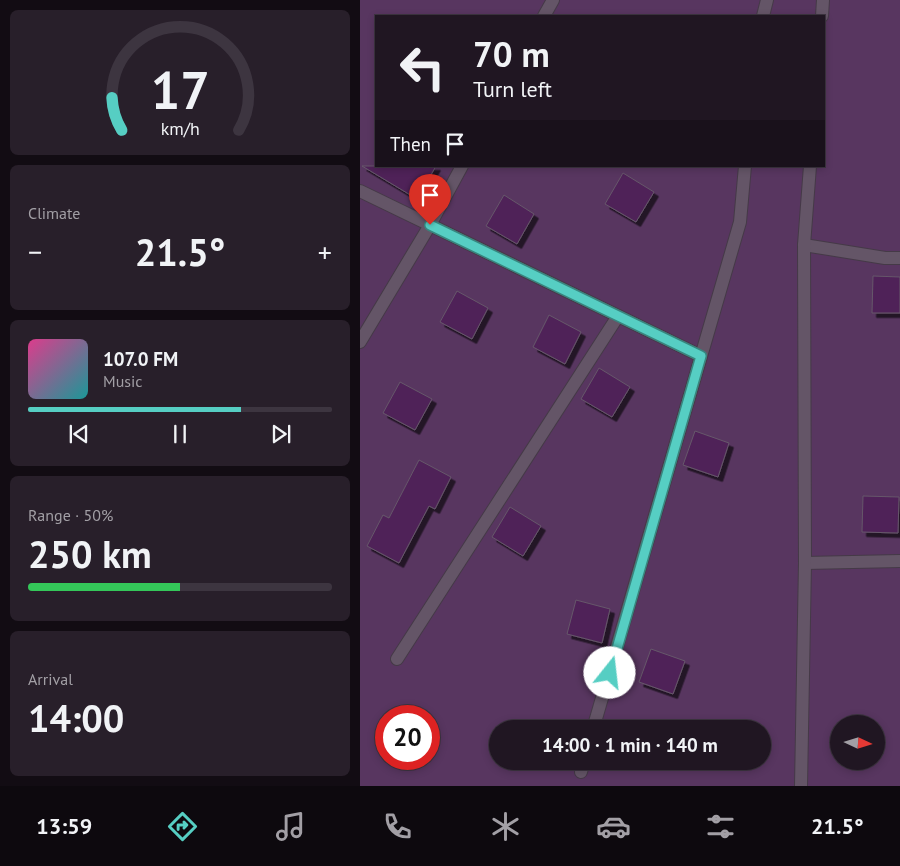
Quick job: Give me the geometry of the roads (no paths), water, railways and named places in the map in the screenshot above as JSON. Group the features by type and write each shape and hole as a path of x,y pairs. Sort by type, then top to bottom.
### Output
{"lane":[{"path":"545,15 553,0"},
{"path":"764,15 767,0"},
{"path":"822,15 823,0"},
{"path":"360,342 430,225 461,167"},
{"path":"597,720 740,222 745,167"},
{"path":"801,786 805,563 804,245 810,167"},
{"path":"360,191 701,356"},
{"path":"804,245 885,258 900,258"},
{"path":"397,659 618,316"},
{"path":"805,563 900,561"}]}
